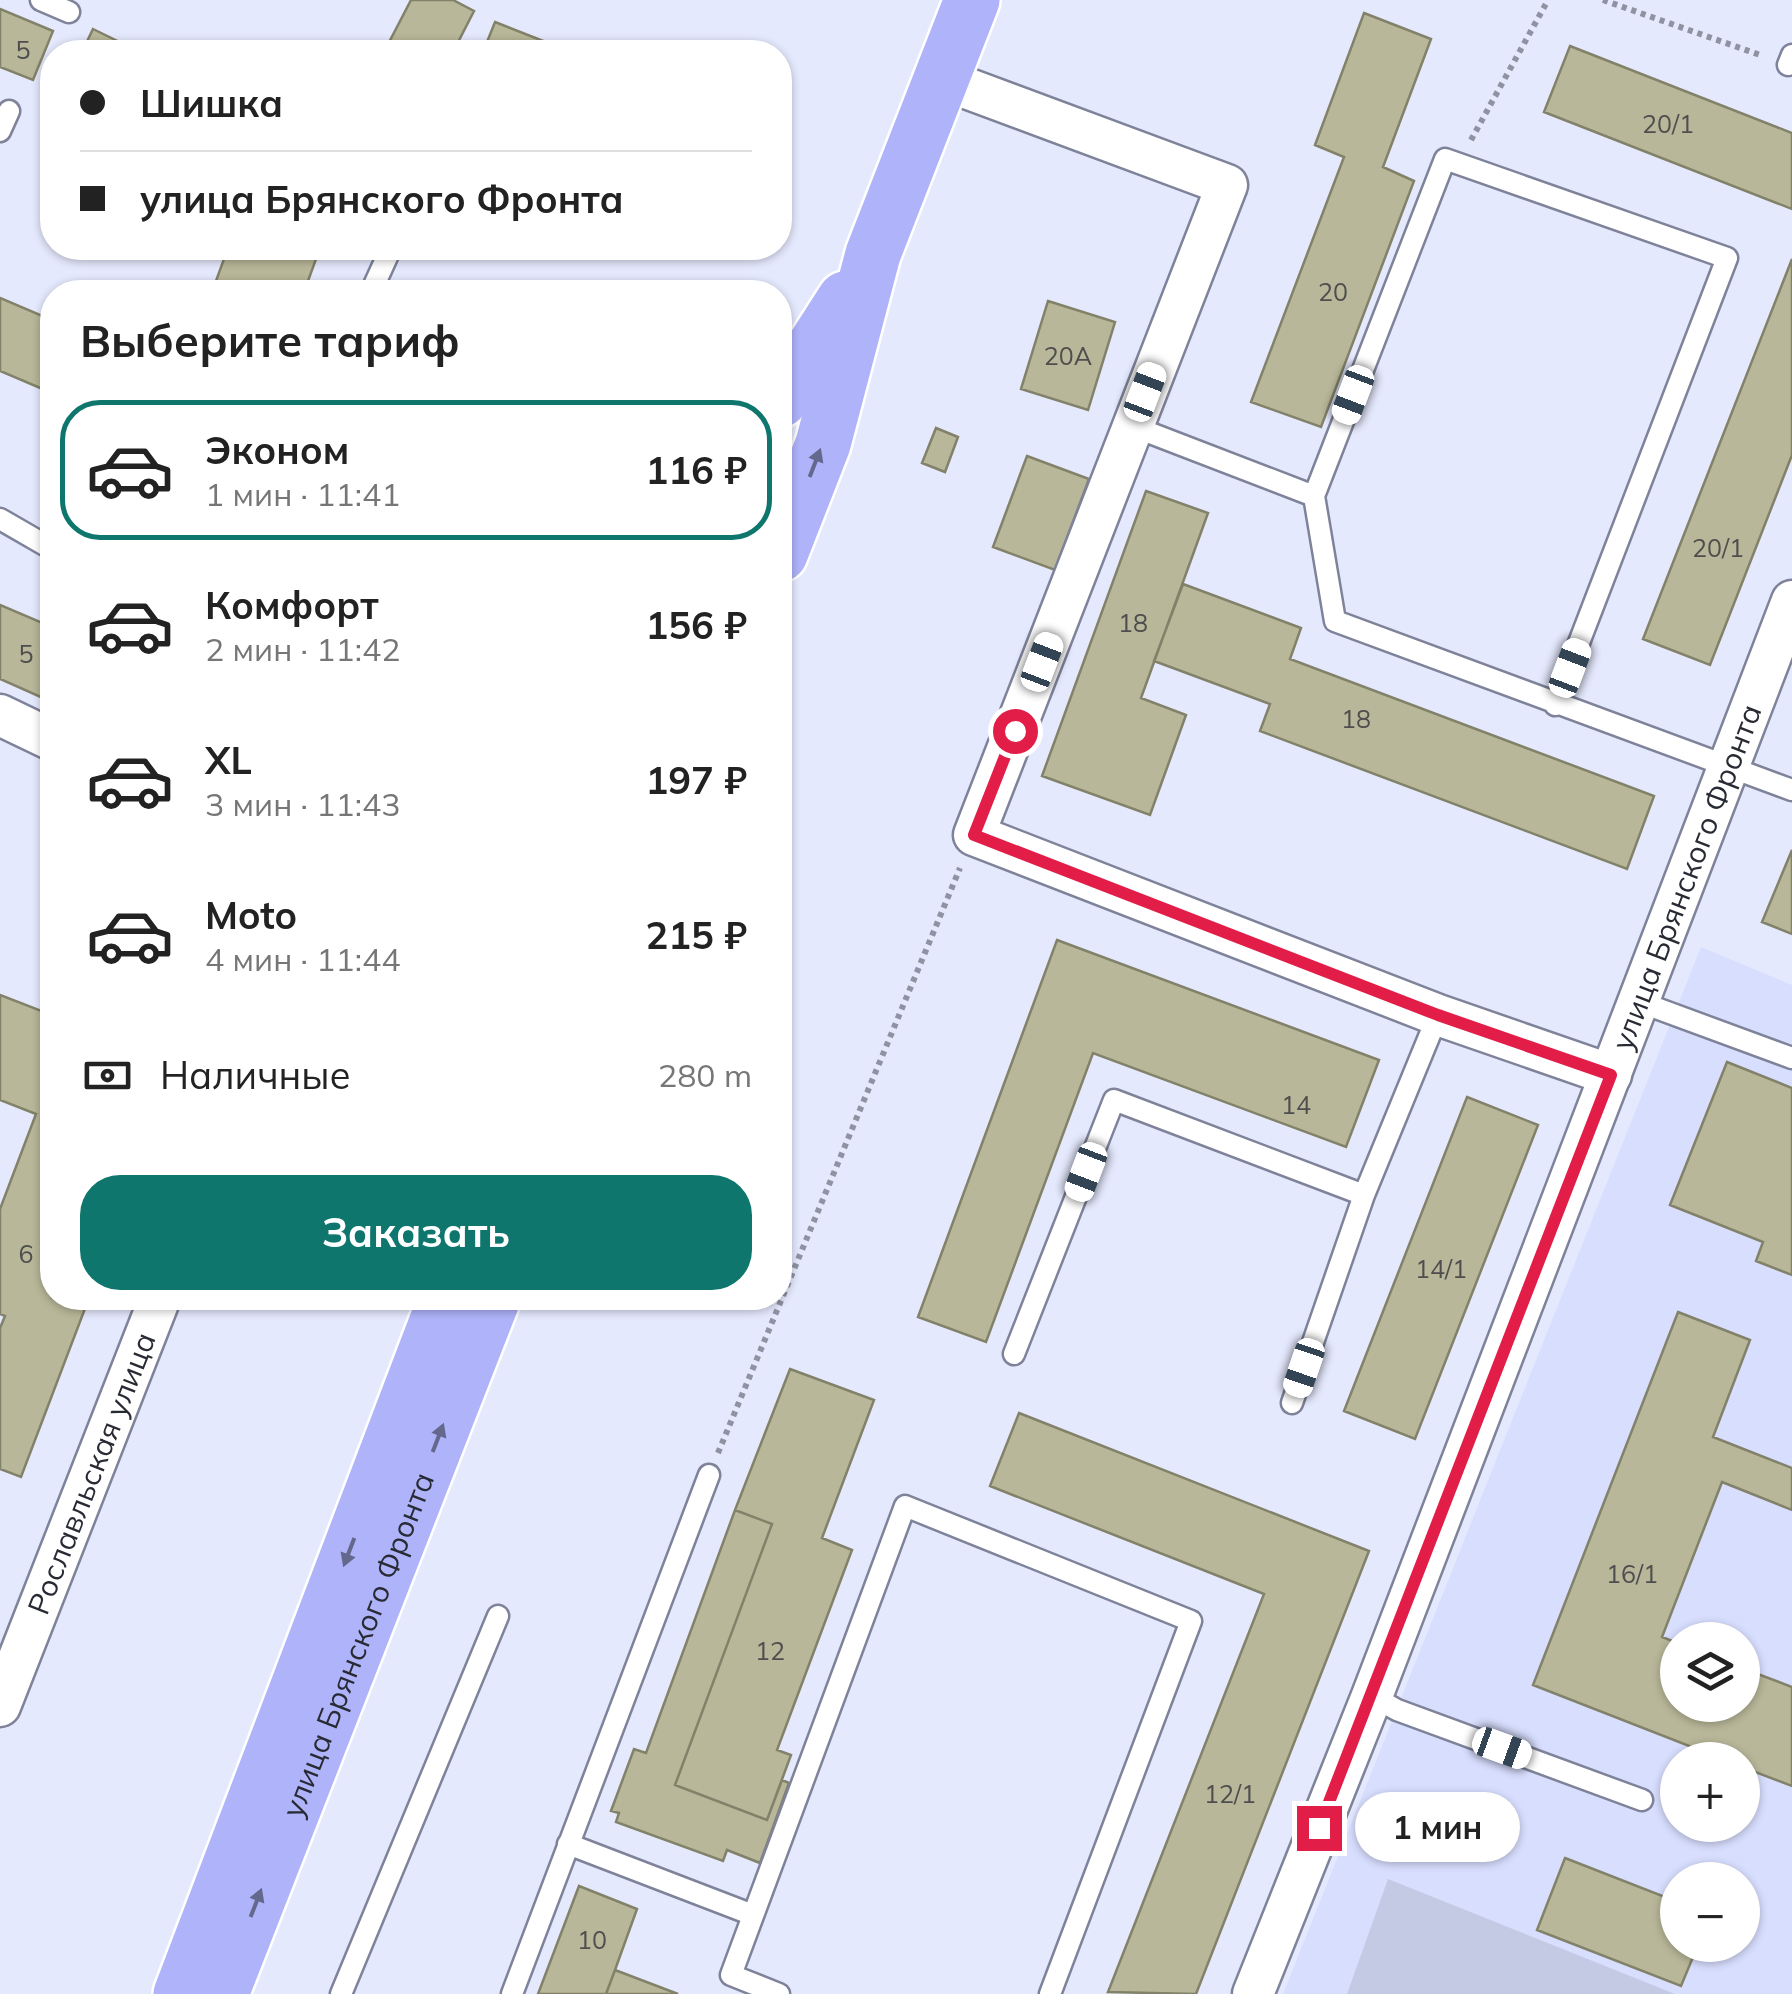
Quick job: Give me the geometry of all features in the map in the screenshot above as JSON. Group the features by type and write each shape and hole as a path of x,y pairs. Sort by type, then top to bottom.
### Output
{"main road":[{"path":"792,523 823,444 873,254 972,0"},
{"path":"792,381 873,254"},
{"name":"улица Брянского Фронта","path":"180,1994 441,1310"},
{"name":"улица Брянского Фронта","path":"220,1994 488,1310"}],"street":[{"path":"942,79 1226,185 974,835 1438,1015 1611,1075"},
{"name":"улица Брянского Фронта","path":"1253,1994 1372,1696 1792,601"},
{"path":"0,715 40,734"},
{"name":"Рославльская улица","path":"0,1706 155,1310"}],"lane":[{"path":"41,0 68,12"},
{"path":"1555,705 1727,258 1446,159 1314,496 1334,621 1555,705 1792,790"},
{"path":"1132,426 1314,496"},
{"path":"0,519 40,543"},
{"path":"1637,1001 1792,1058"},
{"path":"1292,1403 1364,1195 1438,1015"},
{"path":"1014,1354 1114,1100 1364,1195"},
{"path":"512,1994 709,1474"},
{"path":"779,1994 730,1975 906,1506 1191,1620 1050,1994"},
{"path":"340,1994 498,1616"},
{"path":"1372,1696 1396,1710 1642,1800"},
{"path":"568,1844 753,1914"}],"path":[{"path":"1458,163 1548,0"},
{"path":"1603,0 1790,60"},
{"path":"792,1274 974,835"},
{"path":"709,1474 777,1310"}],"shaded area":[{"path":"1701,947 1792,985 1792,1994 1283,1994"},
{"path":"1388,1879 1675,1994 1347,1994"}],"building":[{"path":"411,0 453,0 474,11 459,40 390,40"},
{"path":"0,9 53,31 49,40 40,40 40,63 33,80 0,67"},
{"path":"1364,13 1431,39 1383,167 1414,181 1321,427 1251,402 1344,157 1315,145"},
{"path":"495,22 541,40 488,40"},
{"path":"93,29 115,40 88,40"},
{"path":"1570,46 1792,133 1792,209 1544,112"},
{"path":"1792,259 1792,455 1710,665 1643,639"},
{"path":"224,260 316,260 308,280 216,280"},
{"path":"0,298 40,315 40,388 0,371"},
{"path":"1048,301 1115,322 1088,410 1021,389"},
{"path":"936,428 958,437 945,472 922,463"},
{"path":"1027,456 1089,479 1055,570 993,547"},
{"path":"1146,491 1208,513 1141,698 1186,715 1150,815 1042,776"},
{"path":"1183,584 1301,628 1290,659 1654,796 1627,869 1260,731 1270,704 1154,661"},
{"path":"0,605 40,622 40,697 0,679"},
{"path":"1792,850 1792,934 1762,922"},
{"path":"1057,940 1379,1060 1346,1147 1093,1053 986,1342 918,1317"},
{"path":"0,995 40,1010 40,1310 84,1310 21,1477 0,1469 0,1328 5,1316 0,1314 0,1209 36,1114 0,1100"},
{"path":"1727,1062 1792,1088 1792,1275 1756,1261 1763,1242 1670,1205"},
{"path":"1467,1097 1538,1125 1415,1439 1344,1411"},
{"path":"1678,1312 1750,1340 1713,1437 1792,1468 1792,1510 1722,1482 1668,1622 1660,1622 1660,1722 1760,1722 1760,1675 1792,1687 1792,1786 1760,1774 1760,1742 1679,1742 1533,1685"},
{"path":"790,1369 874,1400 822,1538 852,1550 777,1750 791,1755 767,1820 675,1785 772,1524 735,1510"},
{"path":"1019,1413 1369,1551 1196,1994 1108,1992 1264,1594 990,1486"},
{"path":"735,1510 772,1524 675,1785 767,1820 782,1780 789,1783 760,1863 727,1850 723,1861 616,1822 619,1813 611,1811 634,1749 646,1753"},
{"path":"1565,1858 1660,1895 1660,1962 1691,1962 1681,1986 1537,1930"},
{"path":"579,1886 637,1909 606,1994 538,1994"},
{"path":"615,1970 678,1994 606,1994"}],"route":[{"path":"1015,731 974,835 1438,1015 1611,1075 1319,1828"}]}
